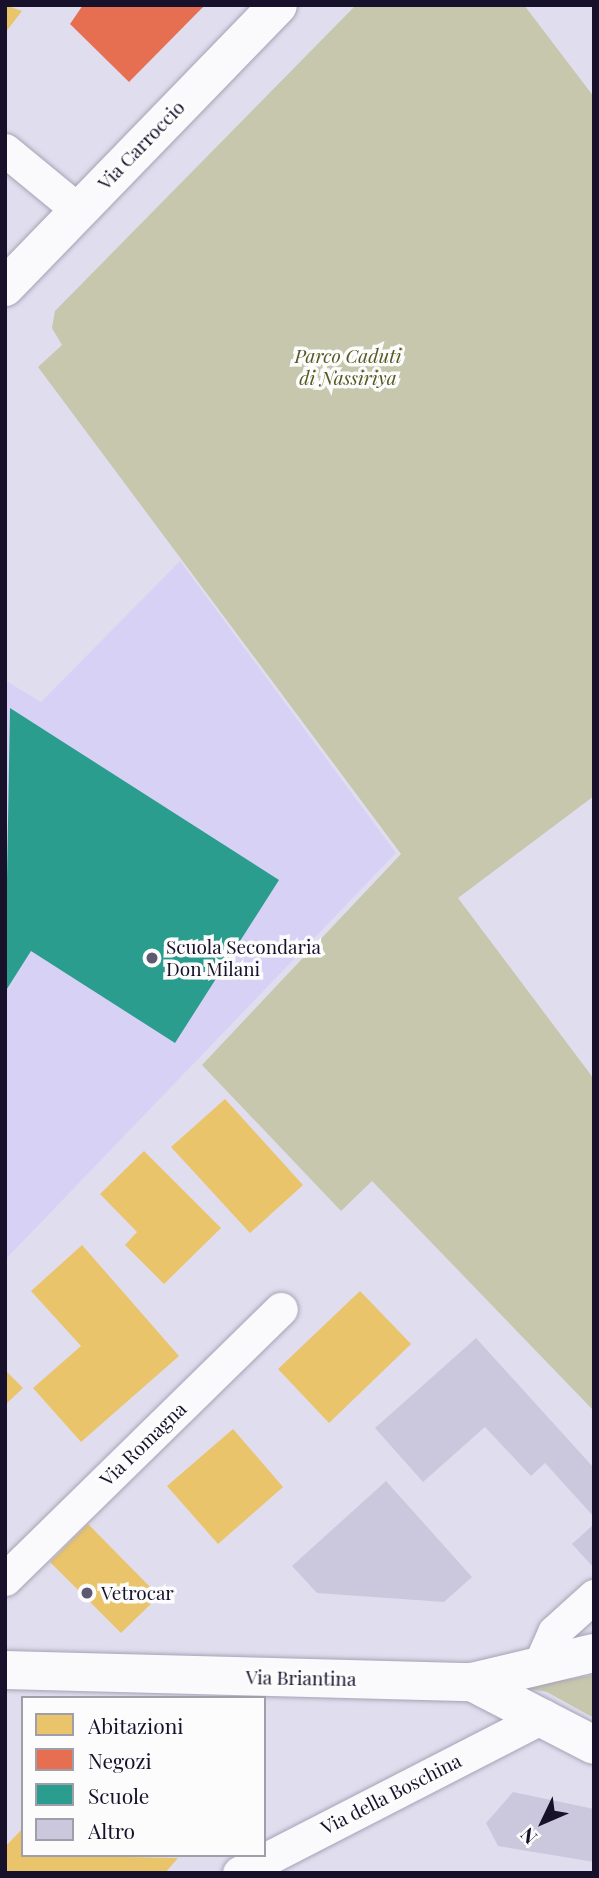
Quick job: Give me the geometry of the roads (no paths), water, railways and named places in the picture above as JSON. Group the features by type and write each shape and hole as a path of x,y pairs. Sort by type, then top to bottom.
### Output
{"main road":[{"name":"Via Carroccio","path":"5,287 278,5"},
{"name":"Via Briantina","path":"5,1670 472,1682 594,1653"},
{"path":"472,1682 544,1716 594,1745"}],"street":[{"path":"5,150 78,209"},
{"name":"Via Romagna","path":"5,1578 281,1309"},
{"path":"539,1666 554,1632 594,1596"},
{"name":"Via della Boschina","path":"239,1873 544,1716"}],"place":[{"name":"Scuola Secondaria Don Milani","path":"152,958"},
{"name":"Vetrocar","path":"87,1593"}],"park label":[{"name":"Parco Caduti di Nassiriya","path":"348,367"}]}
